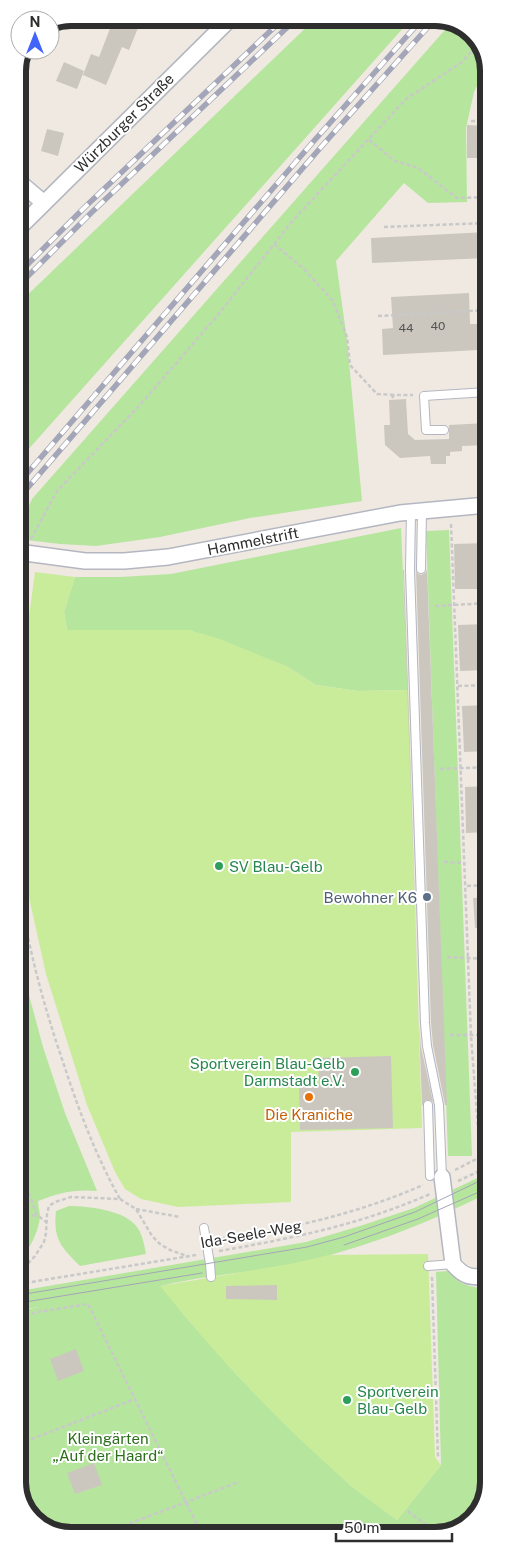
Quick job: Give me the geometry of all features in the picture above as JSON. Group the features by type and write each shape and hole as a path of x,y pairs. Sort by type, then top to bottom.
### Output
{"street":[{"name":"Würzburger Straße","path":"26,221 223,26"},
{"path":"26,188 44,203"},
{"name":"Hammelstrift","path":"26,553 85,561 124,561 168,557 362,520 480,506"},
{"path":"438,1180 454,1264 460,1273 467,1276 480,1277"}],"lane":[{"path":"444,430 426,430 424,396 480,392"},
{"path":"417,512 421,569"},
{"path":"417,512 410,579 425,1023 427,1046 439,1105 438,1180"},
{"path":"428,1105 438,1180"},
{"path":"204,1228 211,1277"},
{"path":"430,1266 454,1264"}],"path":[{"path":"26,547 57,491 140,406 217,316 294,219 406,99 462,62 474,49"},
{"path":"471,121 480,121"},
{"path":"368,140 396,161 418,168 457,198 480,197"},
{"path":"384,227 480,222"},
{"path":"274,244 304,269 333,301 347,338 350,365 377,394 424,396"},
{"path":"378,316 480,310"},
{"path":"26,1283 189,1256 206,1240 280,1230 317,1222 411,1191 438,1180 480,1157 471,1036 451,521"},
{"path":"434,606 480,603"},
{"path":"458,686 480,685"},
{"path":"440,769 480,767"},
{"path":"444,862 465,862"},
{"path":"466,886 480,885"},
{"path":"26,925 37,977 56,1043 78,1108 106,1175 120,1199"},
{"path":"447,957 480,959"},
{"path":"450,1035 480,1035"},
{"name":"Ida-Seele-Weg","path":"26,1266 44,1242 49,1206 71,1197 120,1199 136,1209 152,1236 160,1244 170,1250 189,1256 303,1236 341,1226 404,1206 438,1180 480,1170"},
{"path":"26,1187 37,1214 46,1222"},
{"path":"136,1209 180,1217"},
{"path":"26,1216 37,1214"},
{"path":"430,1266 438,1457"},
{"path":"26,1316 37,1312 88,1304 198,1527"},
{"path":"26,1441 135,1399"},
{"path":"118,1527 239,1482"},
{"path":"408,1510 429,1527"}],"green space":[{"path":"308,26 405,26 26,452 26,296"},
{"path":"446,28 462,36 475,52 480,72 480,80 474,92 466,128 467,202 428,203 404,183 336,261 347,340 362,501 250,518 160,537 96,546 26,540 26,512 32,499"},
{"path":"401,528 408,690 358,691 316,685 286,666 189,630 67,630 64,612 75,577 171,574"},
{"path":"449,530 472,1156 448,1156 426,531"},
{"name":"SV Blau-Gelb","path":"35,572 75,577 64,612 67,630 189,630 220,639 286,666 316,685 358,691 408,690 422,1128 291,1132 291,1202 178,1207 141,1199 125,1189 115,1172 87,1105 46,974 30,902 26,878 26,638"},
{"path":"26,984 43,1047 65,1113 97,1191 67,1192 38,1201 40,1217 35,1235 26,1252"},
{"name":"Kleingärten „Auf der Haard“","path":"480,1177 480,1197 368,1244 292,1264 193,1279 161,1286 237,1375 286,1425 350,1485 397,1520 441,1465 436,1272 448,1271 463,1284 480,1288 480,1481 474,1504 460,1519 446,1525 434,1527 69,1527 49,1521 34,1507 28,1493 26,1481 26,1310 39,1307 26,1309 26,1290 306,1242 414,1208"},
{"path":"69,1206 106,1210 131,1221 139,1230 146,1254 80,1266 63,1248 57,1236 56,1211"},
{"name":"Sportverein Blau-Gelb","path":"428,1254 435,1457 441,1465 397,1520 349,1484 298,1438 227,1364 160,1286 290,1264 329,1255"}],"building":[{"path":"111,26 133,26 138,28 129,50 122,47 106,85 83,75 91,54 99,57"},
{"path":"64,62 84,71 77,89 56,81"},
{"path":"467,125 480,126 480,158 467,158"},
{"path":"47,129 64,133 58,156 41,151"},
{"path":"480,232 480,258 372,263 371,238"},
{"path":"469,293 470,324 480,324 479,350 383,355 382,329 393,328 391,297"},
{"path":"406,399 408,434 415,440 449,439 449,425 480,423 480,445 462,446 462,451 450,452 450,456 446,456 446,464 431,464 430,456 400,458 385,445 384,425 390,425 389,400"},
{"path":"480,543 480,589 455,589 454,544"},
{"path":"427,569 447,1105 445,1105 433,1045 431,1023 416,570 421,575"},
{"path":"403,570 404,570 418,998"},
{"path":"480,624 480,670 460,671 458,625"},
{"path":"480,705 480,751 464,752 462,706"},
{"path":"480,786 480,832 466,833 465,787"},
{"path":"473,898 480,898 480,928 475,928"},
{"path":"419,1024 421,1047 433,1102 426,1100 422,1106"},
{"name":"Sportverein Blau-Gelb Darmstadt e.V.","path":"391,1056 393,1128 300,1130 299,1086 319,1085 318,1058"},
{"path":"277,1285 277,1300 226,1299 226,1286"},
{"path":"76,1349 84,1371 58,1381 50,1359"},
{"path":"94,1463 102,1485 75,1494 67,1473"}],"tram line":[{"path":"26,1294 307,1247 344,1237 415,1212 480,1181"},
{"path":"344,1245 418,1219 480,1192"},
{"path":"26,1302 202,1273"}],"railway":[{"path":"26,266 85,207 276,26"},
{"path":"26,278 91,213 289,26"},
{"path":"26,475 313,142 416,26"},
{"path":"26,490 321,147 429,26"}],"place":[{"name":"SV Blau-Gelb","path":"219,866"},
{"name":"Bewohner K6","path":"427,897"},
{"name":"Sportverein Blau-Gelb Darmstadt e.V.","path":"355,1072"},
{"name":"Die Kraniche","path":"309,1097"},
{"name":"Sportverein Blau-Gelb","path":"347,1400"}]}
